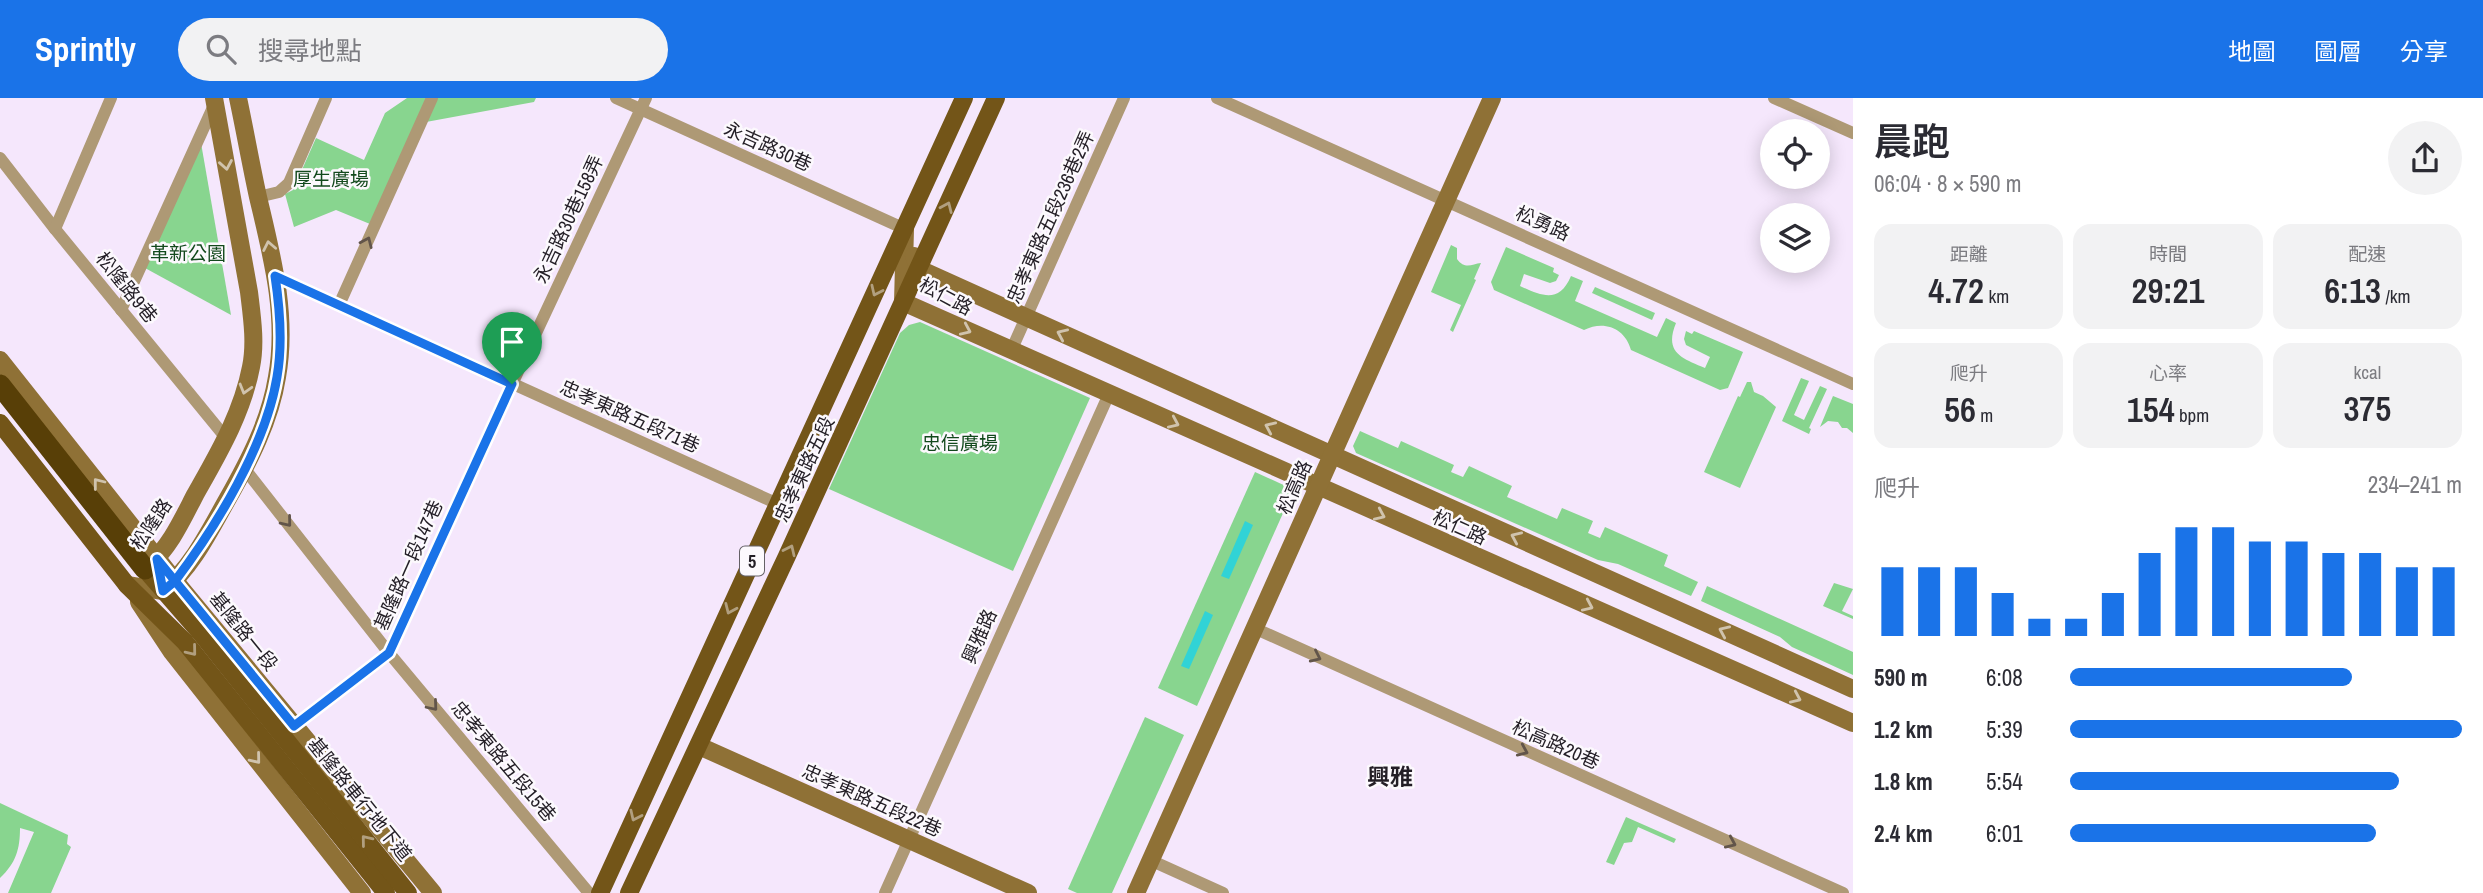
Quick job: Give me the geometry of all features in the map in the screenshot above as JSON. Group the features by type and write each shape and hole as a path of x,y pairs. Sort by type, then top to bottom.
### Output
{"highway":[{"path":"0,385 80,487 151,564"}],"main road":[{"name":"忠孝東路五段","path":"600,893 964,98"},
{"name":"忠孝東路五段","path":"629,893 996,98"},
{"path":"0,424 127,585"},
{"name":"基隆路車行地下道","path":"151,564 199,631 408,893"},
{"name":"基隆路車行地下道","path":"127,585 185,642 386,893"}],"street":[{"path":"55,229 111,98"},
{"path":"127,585 169,586 199,550 260,434 277,377 281,320 275,276 238,98"},
{"path":"258,197 279,192 289,183 326,98"},
{"path":"339,304 432,98"},
{"name":"永吉路30巷","path":"616,98 644,104 905,229"},
{"name":"忠孝東路五段236巷2弄","path":"1011,351 1124,98"},
{"name":"松勇路","path":"1217,98 1853,384"},
{"name":"松高路","path":"1136,893 1492,98"},
{"path":"1774,98 1853,133"},
{"path":"121,310 215,100"},
{"name":"松隆路","path":"127,585 151,564 173,536 226,438 244,395 251,365 252,319 215,100"},
{"name":"永吉路30巷158弄","path":"512,384 644,104"},
{"name":"松隆路9巷","path":"0,158 226,438"},
{"name":"松仁路","path":"905,229 919,269 1853,689"},
{"name":"松仁路","path":"905,229 904,302 1853,723"},
{"name":"忠孝東路五段71巷","path":"275,276 778,505"},
{"path":"0,360 151,564"},
{"name":"基隆路一段147巷","path":"294,726 389,653 512,384"},
{"name":"興雅路","path":"885,893 1109,394"},
{"name":"忠孝東路五段15巷","path":"244,468 389,653 589,893"},
{"path":"127,585 172,652 362,893"},
{"name":"基隆路一段","path":"169,586 294,726 433,893"},
{"name":"松高路20巷","path":"1254,628 1843,893"},
{"name":"忠孝東路五段22巷","path":"699,746 1028,893"},
{"path":"1150,860 1223,893"}],"green space":[{"name":"厚生廣場","path":"407,98 427,98 370,224 336,210 294,227 285,194 293,190 316,138 364,160 385,113"},
{"path":"436,98 536,98 534,102 426,122"},
{"name":"革新公園","path":"201,143 231,315 145,268"},
{"path":"1451,245 1457,248 1457,259 1463,264 1469,266 1481,263 1453,332 1450,330 1461,305 1431,292"},
{"path":"1506,247 1554,268 1553,272 1559,275 1556,281 1550,283 1524,274 1520,286 1549,295 1561,291 1571,276 1583,281 1575,301 1657,337 1666,318 1676,323 1672,341 1677,353 1705,368 1710,357 1686,345 1686,331 1692,334 1694,331 1743,352 1728,388 1720,390 1631,350 1624,336 1613,328 1599,326 1584,330 1494,290 1491,282"},
{"path":"1595,287 1655,313 1652,320 1592,293"},
{"name":"忠信廣場","path":"920,322 1090,398 1013,571 829,489 900,333 909,325"},
{"path":"1801,378 1809,381 1794,415 1804,420 1820,386 1827,389 1809,428 1809,434 1782,421"},
{"path":"1747,382 1751,382 1754,392 1776,407 1740,488 1704,472"},
{"path":"1833,396 1853,404 1853,433 1842,428 1838,422 1828,421 1820,427"},
{"path":"1360,431 1398,448 1401,441 1454,465 1451,472 1463,477 1469,466 1512,486 1507,497 1557,519 1562,508 1593,521 1588,533 1600,538 1605,527 1668,555 1664,566 1698,582 1691,596 1618,564 1598,560 1356,453 1353,446"},
{"path":"1255,472 1288,487 1292,493 1197,706 1158,688"},
{"path":"1834,583 1853,589 1842,611 1853,616 1853,619 1823,606"},
{"path":"1707,586 1853,652 1853,675 1792,647 1780,637 1701,601"},
{"path":"1145,717 1184,735 1112,893 1077,893 1068,889"},
{"path":"0,803 68,835 67,844 71,847 51,893 8,893 34,832 20,828 16,855 0,878"},
{"path":"1626,817 1676,839 1674,843 1638,827 1632,842 1624,843 1614,865 1606,862"}],"water":[{"path":"1245,521 1253,525 1229,579 1221,576"},
{"path":"1205,611 1213,615 1189,669 1181,666"}],"district":[{"name":"興雅","path":"1390,776"}],"route":[{"path":"512,384 275,276 281,342 270,406 244,468 199,550 175,581 157,559 163,591 175,581 294,726 389,653 512,384"}]}
